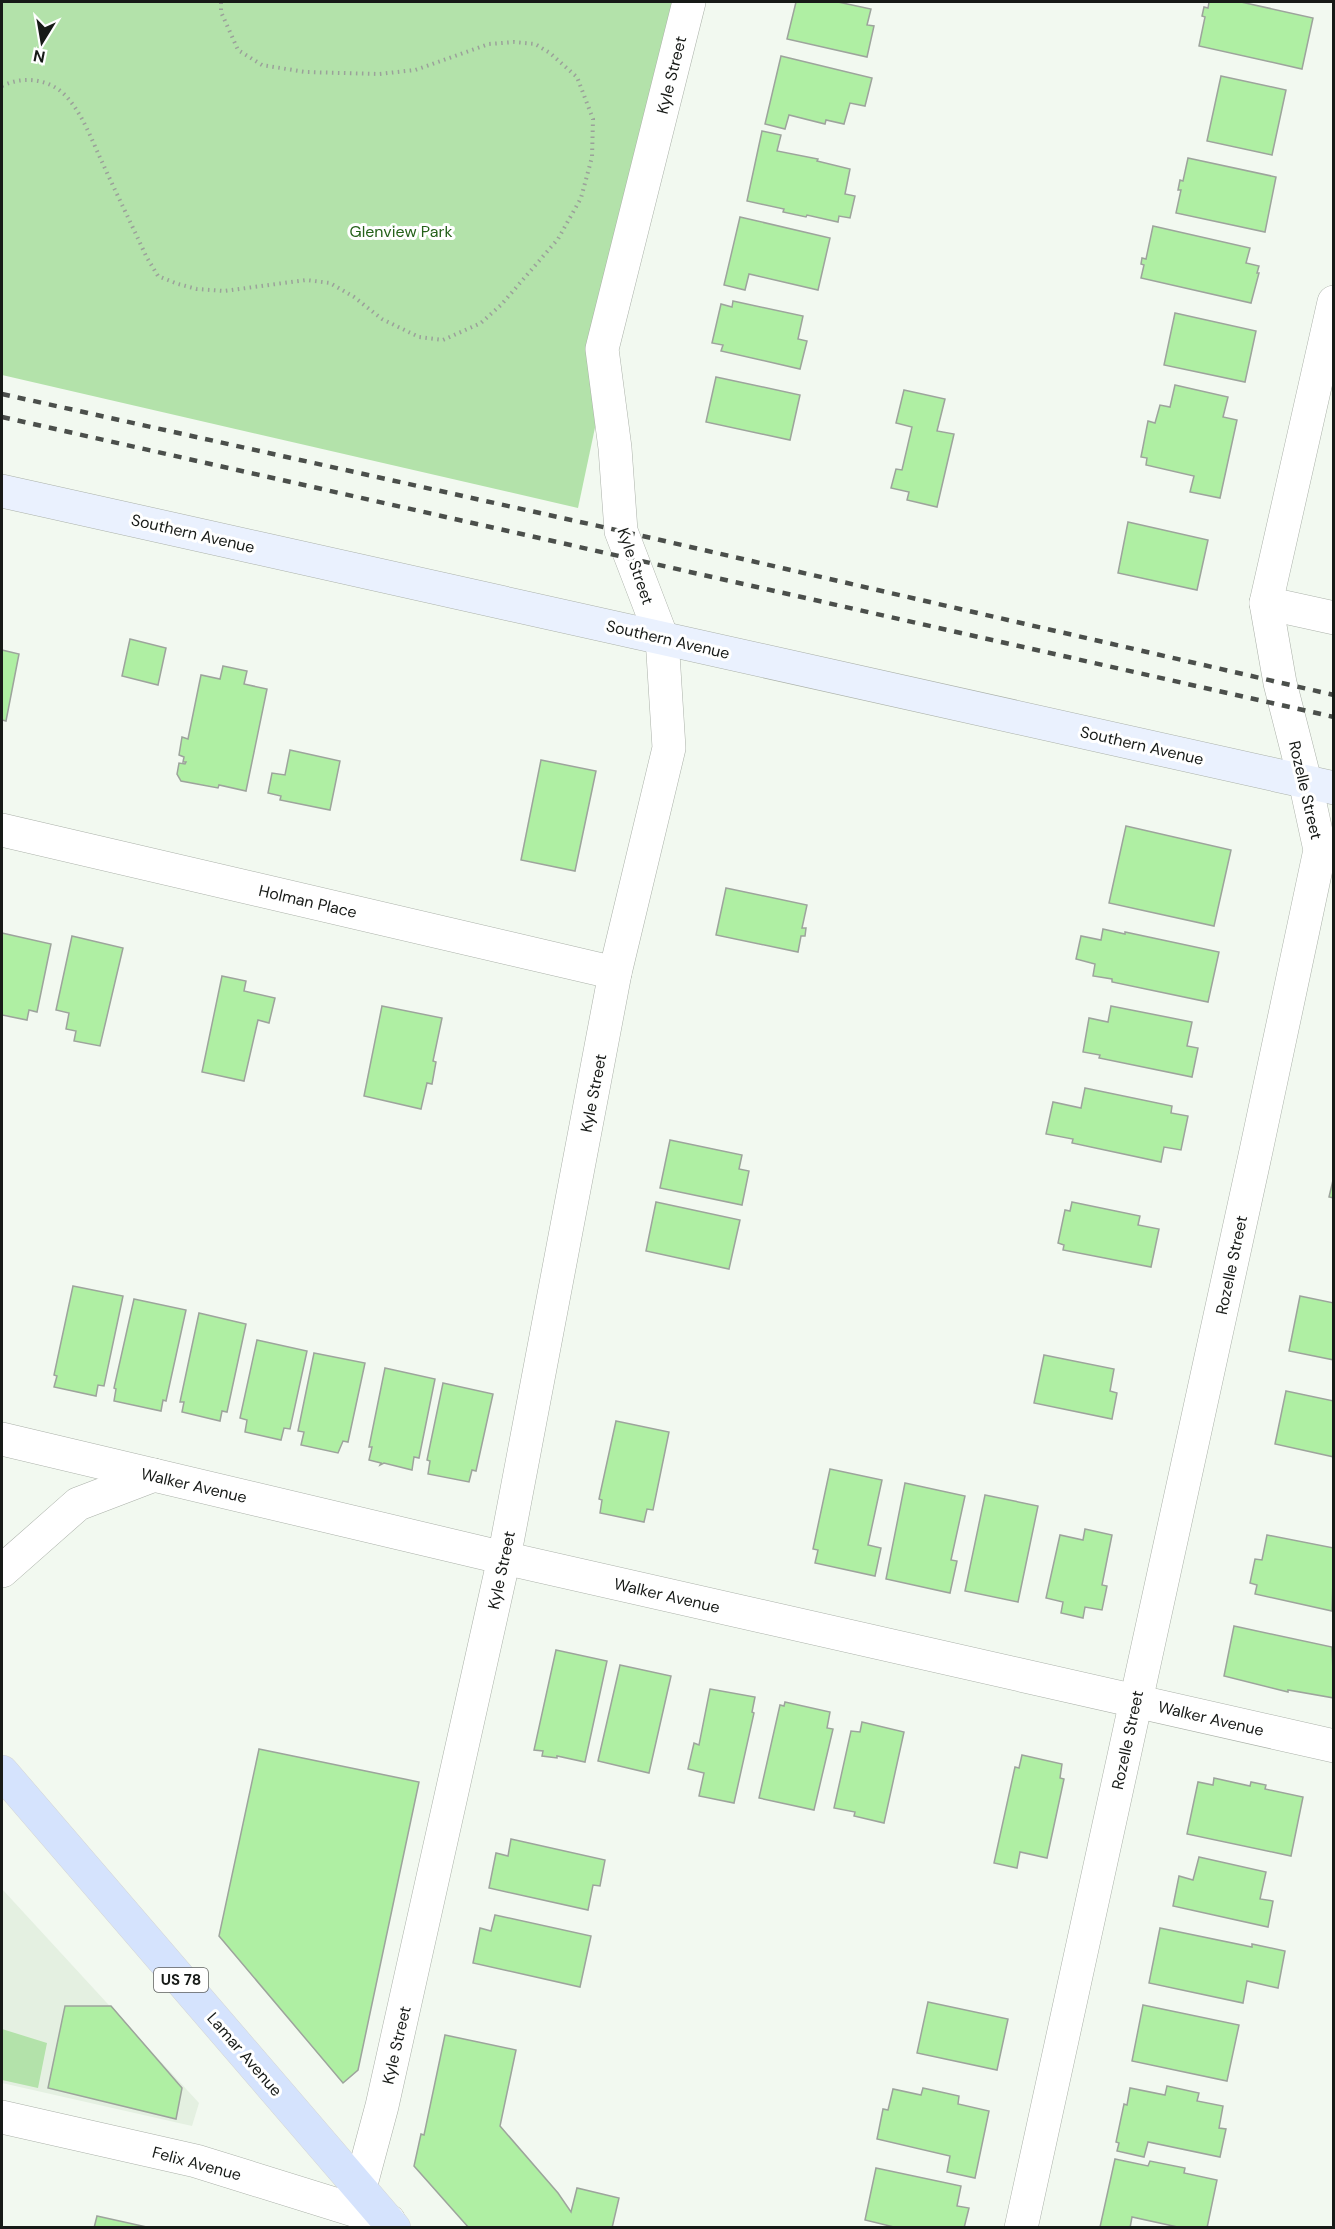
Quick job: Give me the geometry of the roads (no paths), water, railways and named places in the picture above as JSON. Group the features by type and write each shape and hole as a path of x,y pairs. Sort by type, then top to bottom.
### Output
{"main road":[{"name":"Southern Avenue","path":"2,490 1319,785"},
{"name":"Lamar Avenue","path":"2,1772 391,2226"}],"street":[{"name":"Kyle Street","path":"360,2188 385,2095 504,1558 615,973 669,748 662,638 621,531 615,448 602,349 689,2"},
{"name":"Rozelle Street","path":"1021,2228 1320,850 1319,785 1280,682 1266,603 1334,302"},
{"path":"1266,603 1334,618"},
{"name":"Holman Place","path":"2,830 615,973"},
{"name":"Walker Avenue","path":"2,1439 504,1558 1334,1746"},
{"path":"2,1571 78,1504 154,1475"},
{"name":"Felix Avenue","path":"2,2117 196,2161 391,2226"}],"railway":[{"path":"2,394 621,531 1334,695"},
{"path":"2,417 1334,717"}],"park label":[{"name":"Glenview Park","path":"401,231"}]}
